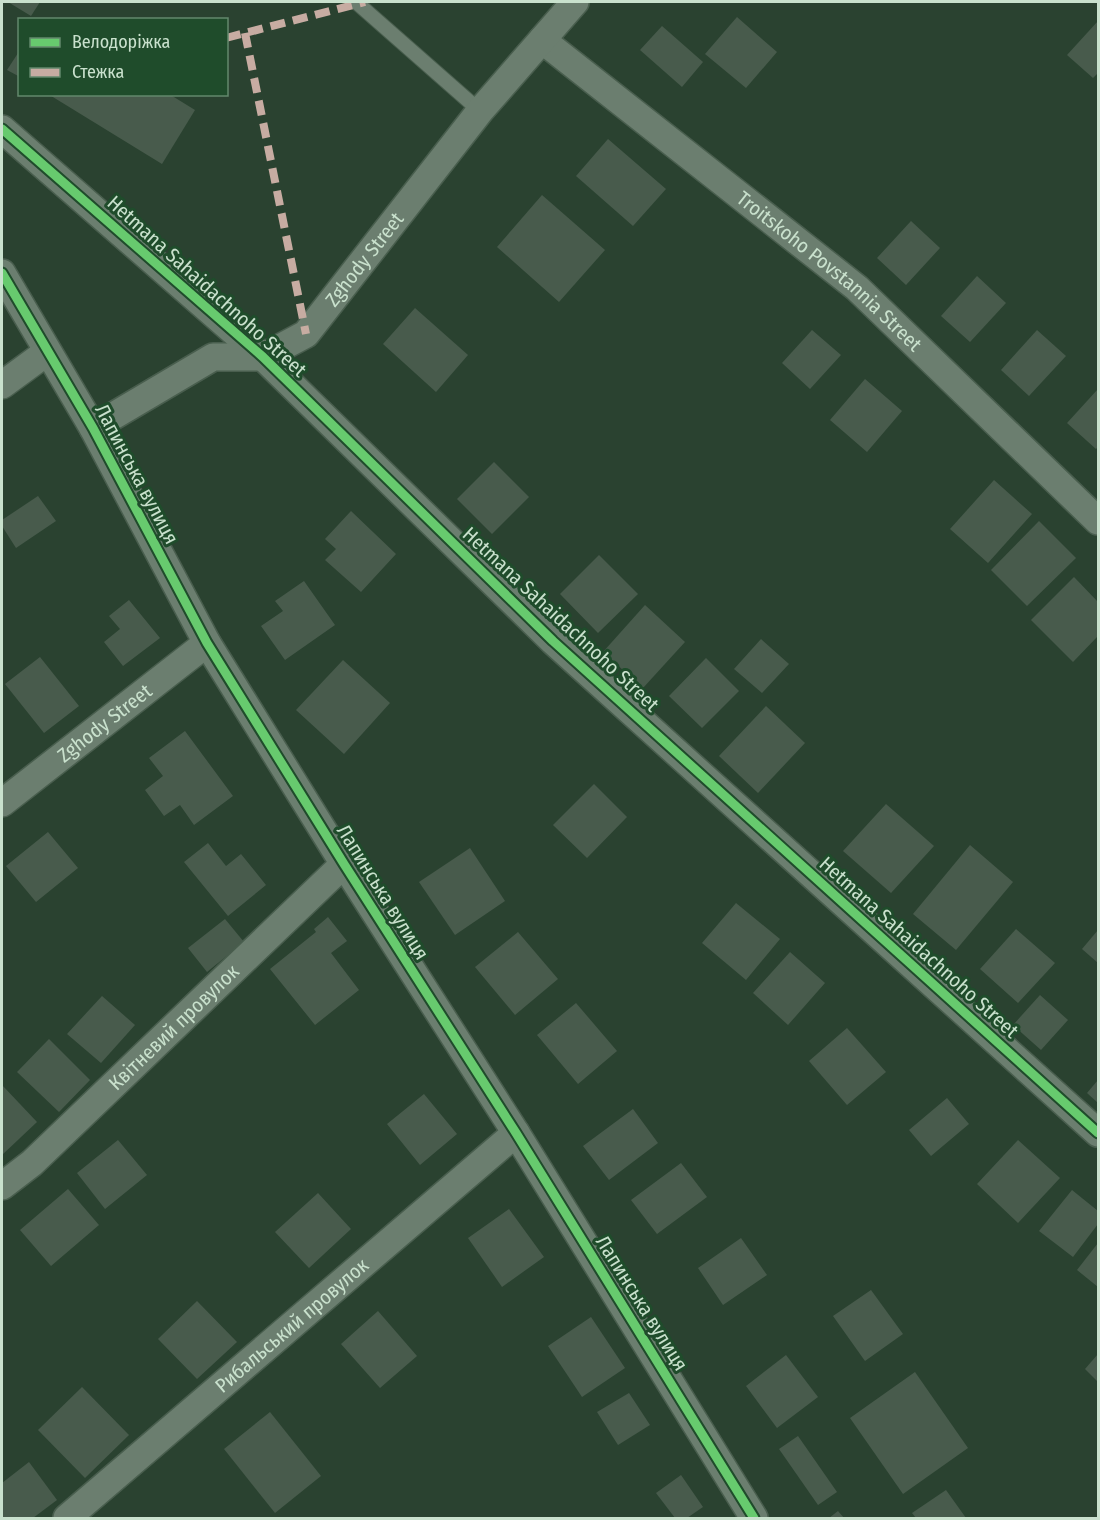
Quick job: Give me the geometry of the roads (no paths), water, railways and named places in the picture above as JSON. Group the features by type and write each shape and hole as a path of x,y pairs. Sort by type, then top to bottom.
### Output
{"street":[{"name":"Zghody Street","path":"93,428 213,357 262,357 306,334 480,111 575,2"},
{"name":"Troitskoho Povstannia Street","path":"542,40 857,288 1085,496 1098,521"},
{"name":"Hetmana Sahaidachnoho Street","path":"2,129 262,357 553,641 1098,1133"},
{"name":"Лапинська вулиця","path":"2,273 93,428 207,643 344,864 516,1133 754,1518"},
{"path":"2,385 47,352"},
{"name":"Zghody Street","path":"2,802 207,643"},
{"name":"Квітневий провулок","path":"2,1186 32,1163 344,864"},
{"name":"Рибальський провулок","path":"67,1518 516,1133"}],"lane":[{"path":"356,2 480,111"}]}
